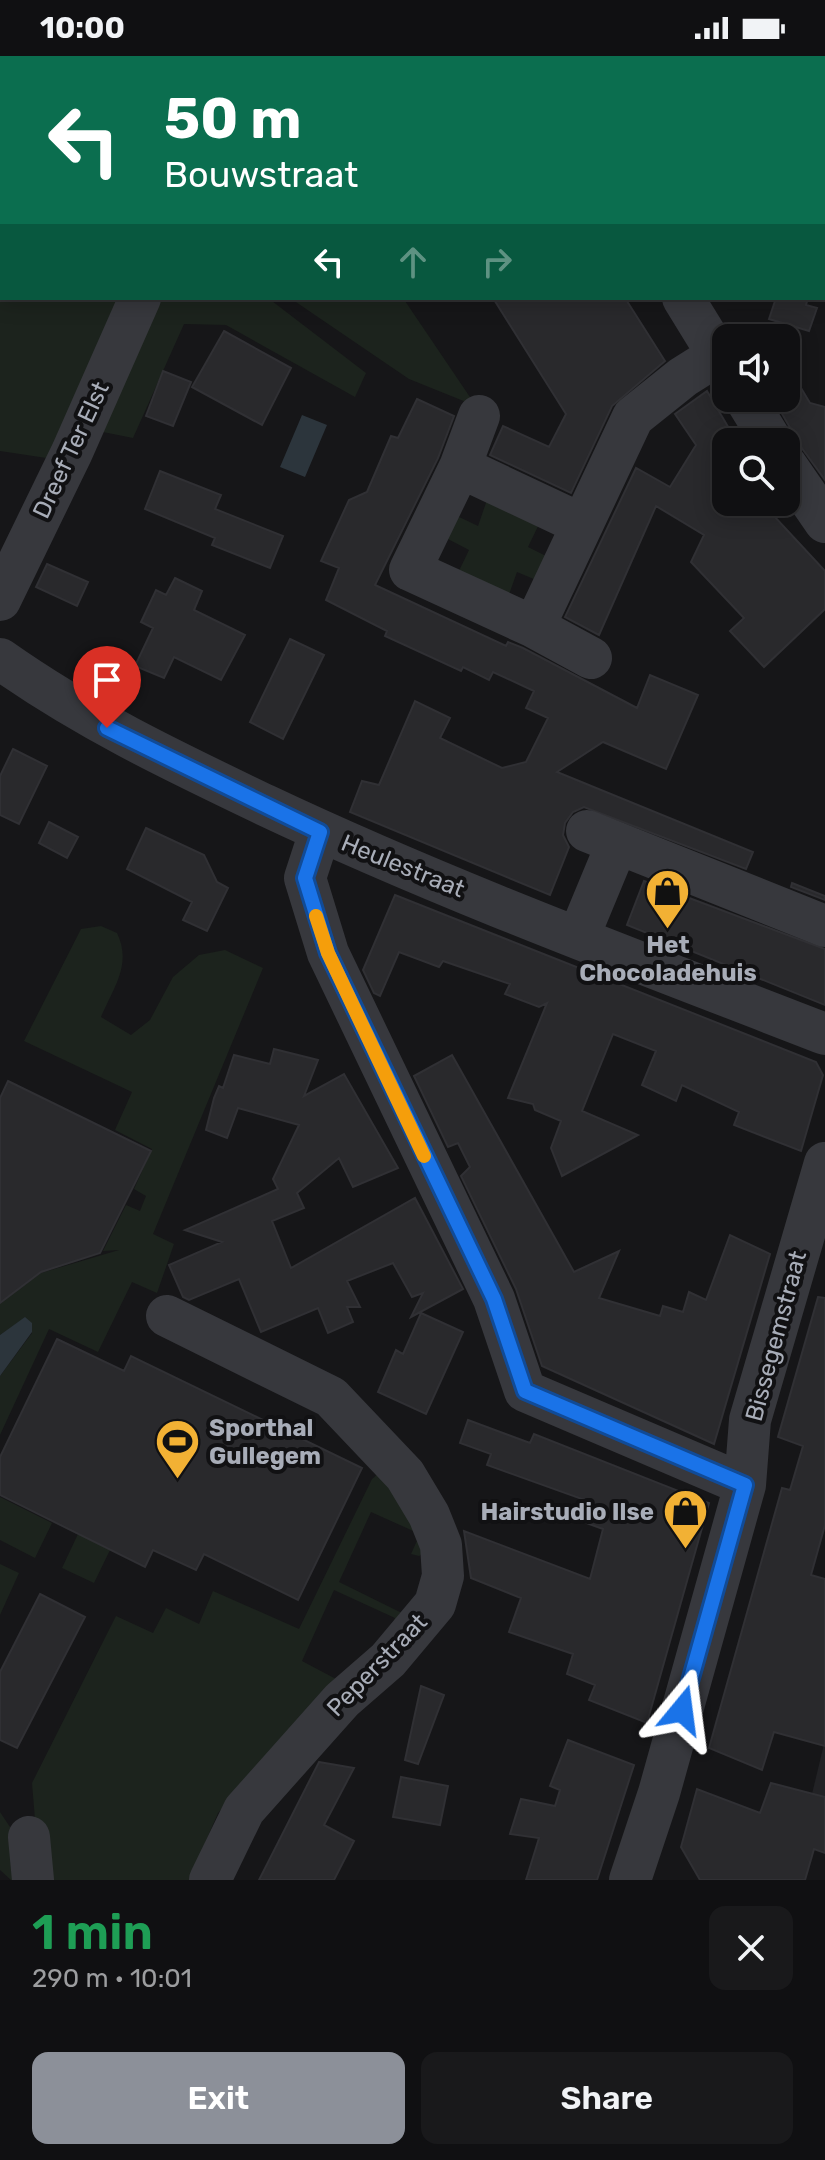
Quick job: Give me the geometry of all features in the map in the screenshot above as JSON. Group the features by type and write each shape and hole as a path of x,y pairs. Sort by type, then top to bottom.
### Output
{"street":[{"name":"Dreef Ter Elst","path":"0,600 72,452 139,300"},
{"path":"684,300 712,345"},
{"path":"534,627 633,417 683,377 712,365"},
{"path":"479,416 460,467 410,570 534,627 591,658"},
{"path":"460,467 581,524"},
{"path":"800,485 825,522"},
{"name":"Heulestraat","path":"0,660 130,741 320,832 578,938 825,1034"},
{"path":"320,832 305,878 328,953 494,1299 525,1391 745,1485"},
{"path":"578,938 602,838 825,926"},
{"name":"Bissegemstraat","path":"630,1880 659,1793 745,1485 750,1420 825,1163"},
{"name":"Peperstraat","path":"167,1316 331,1397 405,1475 429,1515 441,1545 443,1576 435,1604 388,1660 342,1700 244,1810 210,1880"},
{"path":"29,1837 33,1880"}],"shaded area":[{"path":"0,300 121,300 53,459 0,451"},
{"path":"149,300 271,300 366,373 355,397 226,325 184,324 133,438 93,430"},
{"path":"293,300 404,300 476,406 409,379"},
{"path":"302,415 327,425 305,477 280,467"},
{"path":"488,497 541,520 528,547 550,558 541,582 517,572 507,600 457,575 469,550 446,538 455,515 478,526"},
{"path":"101,926 117,933 123,955 120,975 101,1017 131,1035 150,1020 173,977 199,955 225,950 263,968 153,1234 174,1244 157,1293 132,1282 98,1352 49,1329 0,1435 0,1376 32,1333 32,1324 25,1318 0,1335 0,1304 41,1273 119,1250 103,1251 126,1205 140,1211 146,1196 134,1189 152,1149 115,1130 132,1092 24,1041 81,929"},
{"path":"25,1317 32,1323 32,1332 0,1376 0,1335"},
{"path":"379,1473 396,1486 419,1518 428,1551 419,1556 411,1554 420,1534 371,1512 339,1582 408,1616 385,1639 395,1618 334,1590 302,1661 336,1679 338,1684 218,1813 189,1880 40,1880 32,1783 116,1616 153,1633 166,1608 199,1624 213,1591 299,1629 372,1479"},
{"path":"0,1497 52,1523 35,1558 0,1540"},
{"path":"78,1534 110,1550 94,1583 62,1568"},
{"path":"0,1564 19,1573 0,1615"},
{"path":"825,1740 825,1797 812,1794"},
{"path":"0,1812 18,1839 22,1880 11,1880 0,1870"}],"building":[{"path":"494,300 626,300 665,361 612,406 571,493 490,455 503,426 549,447 566,414"},
{"path":"775,300 807,300 806,305 817,308 809,331 800,328 800,324 769,319"},
{"path":"224,331 291,368 262,425 192,387"},
{"path":"163,371 191,382 173,426 146,416"},
{"path":"800,386 810,403 825,407 825,480 800,445 800,428 790,428 781,412 800,412"},
{"path":"707,391 712,400 712,412 719,412 729,428 712,428 712,516 774,516 825,571 825,609 764,667 730,631 744,618 691,562 704,535 656,506 599,635 565,617 636,468 670,487 696,445 675,414"},
{"path":"417,399 454,416 438,458 375,585 506,646 508,642 523,648 637,708 650,675 698,695 666,769 603,742 557,772 753,852 746,869 584,807 573,812 565,823 563,835 569,847 550,895 350,812 362,781 379,785 415,701 450,718 440,738 502,768 526,762 548,718 526,708 534,691 493,672 489,680 463,667 461,671 385,636 387,631 326,600 339,568 321,561 349,500 367,492 391,436 398,438"},
{"path":"160,471 221,495 215,509 283,536 270,568 212,545 215,538 145,509"},
{"path":"47,564 88,582 77,606 36,587"},
{"path":"175,578 202,591 194,610 245,635 221,680 174,657 164,678 135,666 153,628 141,622 156,590 166,595"},
{"path":"290,639 324,655 283,739 250,722"},
{"path":"13,749 47,766 19,824 0,815 0,776"},
{"path":"49,822 78,837 67,858 39,843"},
{"path":"146,828 204,855 217,882 228,888 207,931 183,920 192,902 127,869"},
{"path":"644,881 825,949 825,1005 627,925"},
{"path":"792,883 825,896 825,900 791,887"},
{"path":"395,895 816,1062 823,1075 801,1151 734,1125 739,1112 682,1085 676,1101 642,1085 656,1051 613,1034 582,1111 638,1135 562,1176 551,1148 561,1121 535,1110 533,1104 508,1098 547,1003 539,1007 505,994 510,984 443,961 439,967 399,952 380,996 374,993 363,970"},
{"path":"274,1049 318,1060 304,1096 344,1074 398,1168 353,1187 339,1158 297,1193 304,1208 272,1221 291,1268 415,1198 463,1289 411,1317 423,1293 412,1297 393,1263 347,1281 360,1307 347,1307 353,1322 328,1333 318,1308 261,1332 239,1279 189,1300 183,1297 169,1265 222,1242 185,1230 278,1189 273,1179 299,1125 238,1108 227,1138 206,1130 214,1098 219,1086 223,1088 234,1055 270,1064"},
{"path":"452,1055 574,1272 619,1251 599,1298 660,1316 663,1306 683,1312 689,1292 706,1300 730,1235 770,1254 714,1444 542,1366 516,1289 461,1176 470,1167 458,1143 448,1147 414,1076"},
{"path":"8,1081 151,1151 100,1253 41,1272 0,1303 0,1098"},
{"path":"818,1297 825,1298 825,1525 811,1575 825,1579 825,1746 774,1732 762,1770 709,1748 782,1488 790,1490 803,1446 778,1437"},
{"path":"421,1313 463,1332 426,1414 378,1392 396,1350 403,1354"},
{"name":"Sporthal Gullegem","path":"57,1339 124,1371 131,1356 362,1468 298,1600 204,1554 196,1570 153,1550 145,1567 0,1495 0,1457"},
{"path":"468,1420 530,1443 534,1434 709,1503 647,1723 589,1700 595,1685 567,1674 573,1654 509,1632 521,1598 471,1578 464,1531 590,1579 603,1529 578,1520 585,1500 487,1465 491,1454 460,1443"},
{"path":"40,1594 85,1617 17,1748 0,1740 0,1672"},
{"path":"421,1686 444,1695 418,1764 405,1760"},
{"path":"568,1740 634,1765 597,1880 526,1880 539,1838 510,1834 521,1799 555,1806 560,1790 550,1786"},
{"path":"319,1762 354,1768 324,1825 354,1841 334,1880 259,1880"},
{"path":"401,1777 448,1786 440,1825 393,1817"},
{"path":"771,1783 825,1797 825,1853 814,1849 805,1880 700,1880 681,1847 697,1789 760,1813"}],"slow traffic":[{"path":"316,916 328,953 424,1156"}],"place":[{"name":"Het Chocoladehuis","path":"668,930"},
{"name":"Sporthal Gullegem","path":"178,1481"},
{"name":"Hairstudio Ilse","path":"685,1551"}],"route":[{"path":"107,728 320,832 305,878 328,953 386,1080 494,1299 525,1391 745,1485 682,1710"}]}
